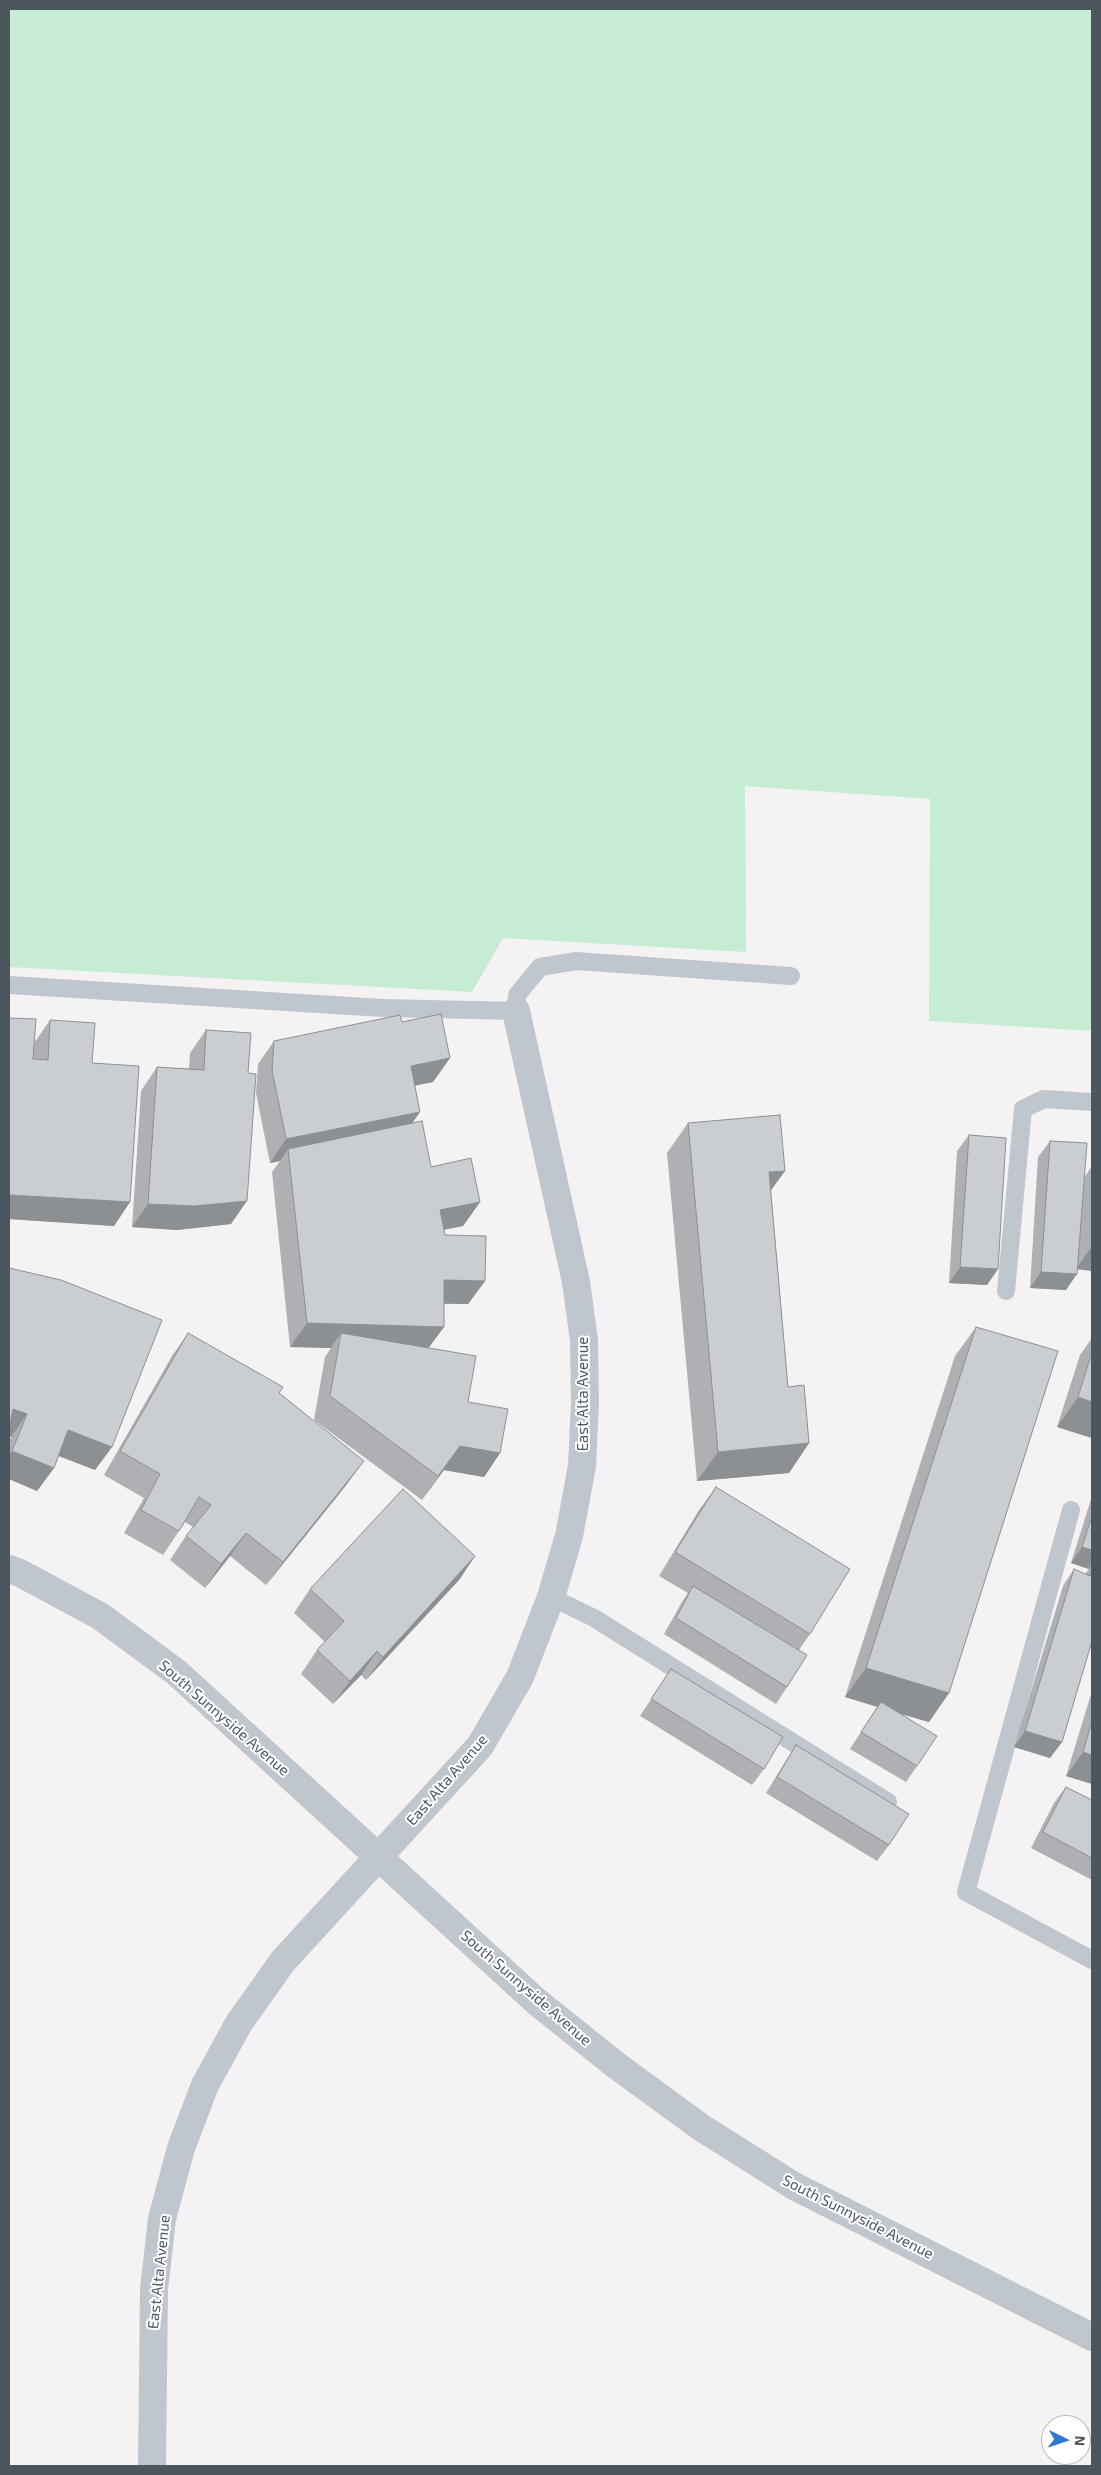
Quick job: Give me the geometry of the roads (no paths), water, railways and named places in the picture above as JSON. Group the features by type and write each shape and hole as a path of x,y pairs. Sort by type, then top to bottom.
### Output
{"street":[{"name":"East Alta Avenue","path":"152,2466 154,2289 162,2220 181,2148 205,2085 239,2023 283,1961 480,1746 520,1677 551,1597 568,1536 582,1466 585,1402 584,1340 576,1282 516,1011"},
{"name":"South Sunnyside Avenue","path":"9,1569 100,1616 176,1672 537,2002 617,2066 702,2128 794,2186 1092,2337"}],"lane":[{"path":"9,985 383,1008 516,1011 517,995 540,968 576,961 791,976"},
{"path":"1006,1291 1023,1109 1044,1099 1092,1102"},
{"path":"1071,1510 966,1892 1092,1960"},
{"path":"551,1597 594,1618 900,1809"}]}
